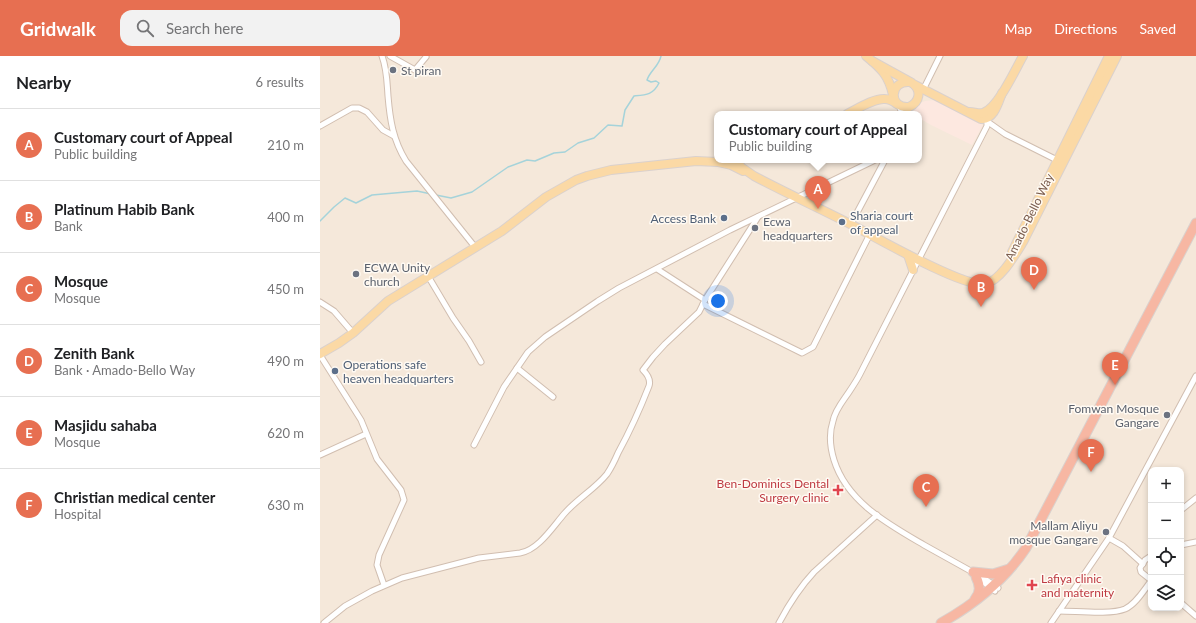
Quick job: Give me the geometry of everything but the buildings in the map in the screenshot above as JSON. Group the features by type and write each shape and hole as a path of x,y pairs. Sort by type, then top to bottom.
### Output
{"highway":[{"path":"951,623 979,604 995,588 1012,568 1032,538 1196,223"},
{"path":"941,623 995,588 1009,577 1023,561 1039,535 1196,233"},
{"path":"970,604 980,590 975,574 993,574 1012,568"}],"main road":[{"path":"869,59 938,98 984,120 994,113 1002,93 1023,56"},
{"name":"Amado-Bello Way","path":"754,176 851,224 918,260 960,279 985,284 993,281 1004,269 1023,242 1109,56"},
{"name":"Amado-Bello Way","path":"1060,162 1117,56"},
{"path":"869,59 885,74 894,90 894,99 898,104"},
{"path":"853,111 894,90 903,82 912,84 918,90 916,102"},
{"path":"870,103 884,98 905,107 927,97 938,98"},
{"path":"696,161 714,156"},
{"path":"707,161 714,160"},
{"path":"320,354 353,333 388,301 502,231 555,191 576,180 611,170 696,161 714,162"},
{"path":"722,163 731,165 754,176"},
{"path":"739,163 741,167 754,176"},
{"path":"908,254 913,270"}],"street":[{"path":"383,56 387,80 390,119 399,150 406,161 475,247"},
{"path":"390,56 415,70 426,57"},
{"path":"910,111 940,56"},
{"path":"898,104 901,111"},
{"path":"320,126 352,108 359,108 367,112 383,130 394,136"},
{"path":"986,118 1005,134 1060,162"},
{"path":"986,118 987,126 860,374 836,412 831,427 831,448 834,462 843,482 854,496 866,507 899,530 964,567 995,588"},
{"path":"474,445 504,387 528,352 545,337 619,288 758,217 869,163"},
{"path":"851,224 883,163"},
{"path":"324,623 345,606 372,591 402,578 479,558 526,552 541,541 568,510 582,499 608,473 631,428 649,386 650,382 648,375 643,370 652,357 699,312 758,217"},
{"path":"657,269 704,302 802,353 813,347 870,234"},
{"path":"428,276 481,362"},
{"path":"320,302 334,311 353,333"},
{"path":"320,354 361,420 377,459 401,490 404,500 379,555 377,565 384,586"},
{"path":"517,368 553,397"},
{"path":"1051,623 1109,538 1196,377"},
{"path":"320,455 366,434"},
{"path":"1184,508 1196,498"},
{"path":"780,623 793,599 814,572 877,515"},
{"path":"1109,538 1123,546 1143,564"},
{"path":"1184,544 1196,542"},
{"path":"1148,558 1140,568 1141,572 1148,578"},
{"path":"1059,611 1104,612 1126,608 1134,602 1148,585"},
{"path":"1184,606 1196,616"}],"shaded area":[{"path":"320,56 1196,56 1196,623 320,623"},
{"path":"936,100 983,125 972,145 922,120 922,111 914,111 918,104 925,101"}],"waterway":[{"path":"436,195 451,198 472,192 508,167 527,160 535,161 554,153 565,152 578,143 594,138 608,125 622,126 625,110 634,96 649,94 657,87 659,83 656,81 651,82 647,80 661,56"},
{"path":"320,221 345,198 356,203 372,195 417,191 431,194"}],"place":[{"name":"St piran","path":"393,70"},
{"name":"Customary court of Appeal","path":"818,209"},
{"name":"Access Bank","path":"724,218"},
{"name":"Sharia court of appeal","path":"842,222"},
{"name":"Ecwa headquarters","path":"755,228"},
{"name":"ECWA Unity church","path":"356,274"},
{"name":"Zenith Bank","path":"1034,290"},
{"name":"Platinum Habib Bank","path":"981,307"},
{"name":"Operations safe heaven headquarters","path":"335,371"},
{"name":"Masjidu sahaba","path":"1115,385"},
{"name":"Fomwan Mosque Gangare","path":"1167,415"},
{"name":"Christian medical center","path":"1091,472"},
{"name":"Ben-Dominics Dental Surgery clinic","path":"838,490"},
{"name":"Mosque","path":"926,507"},
{"name":"Mallam Aliyu mosque Gangare","path":"1106,532"},
{"name":"Lafiya clinic and maternity","path":"1032,585"}]}
